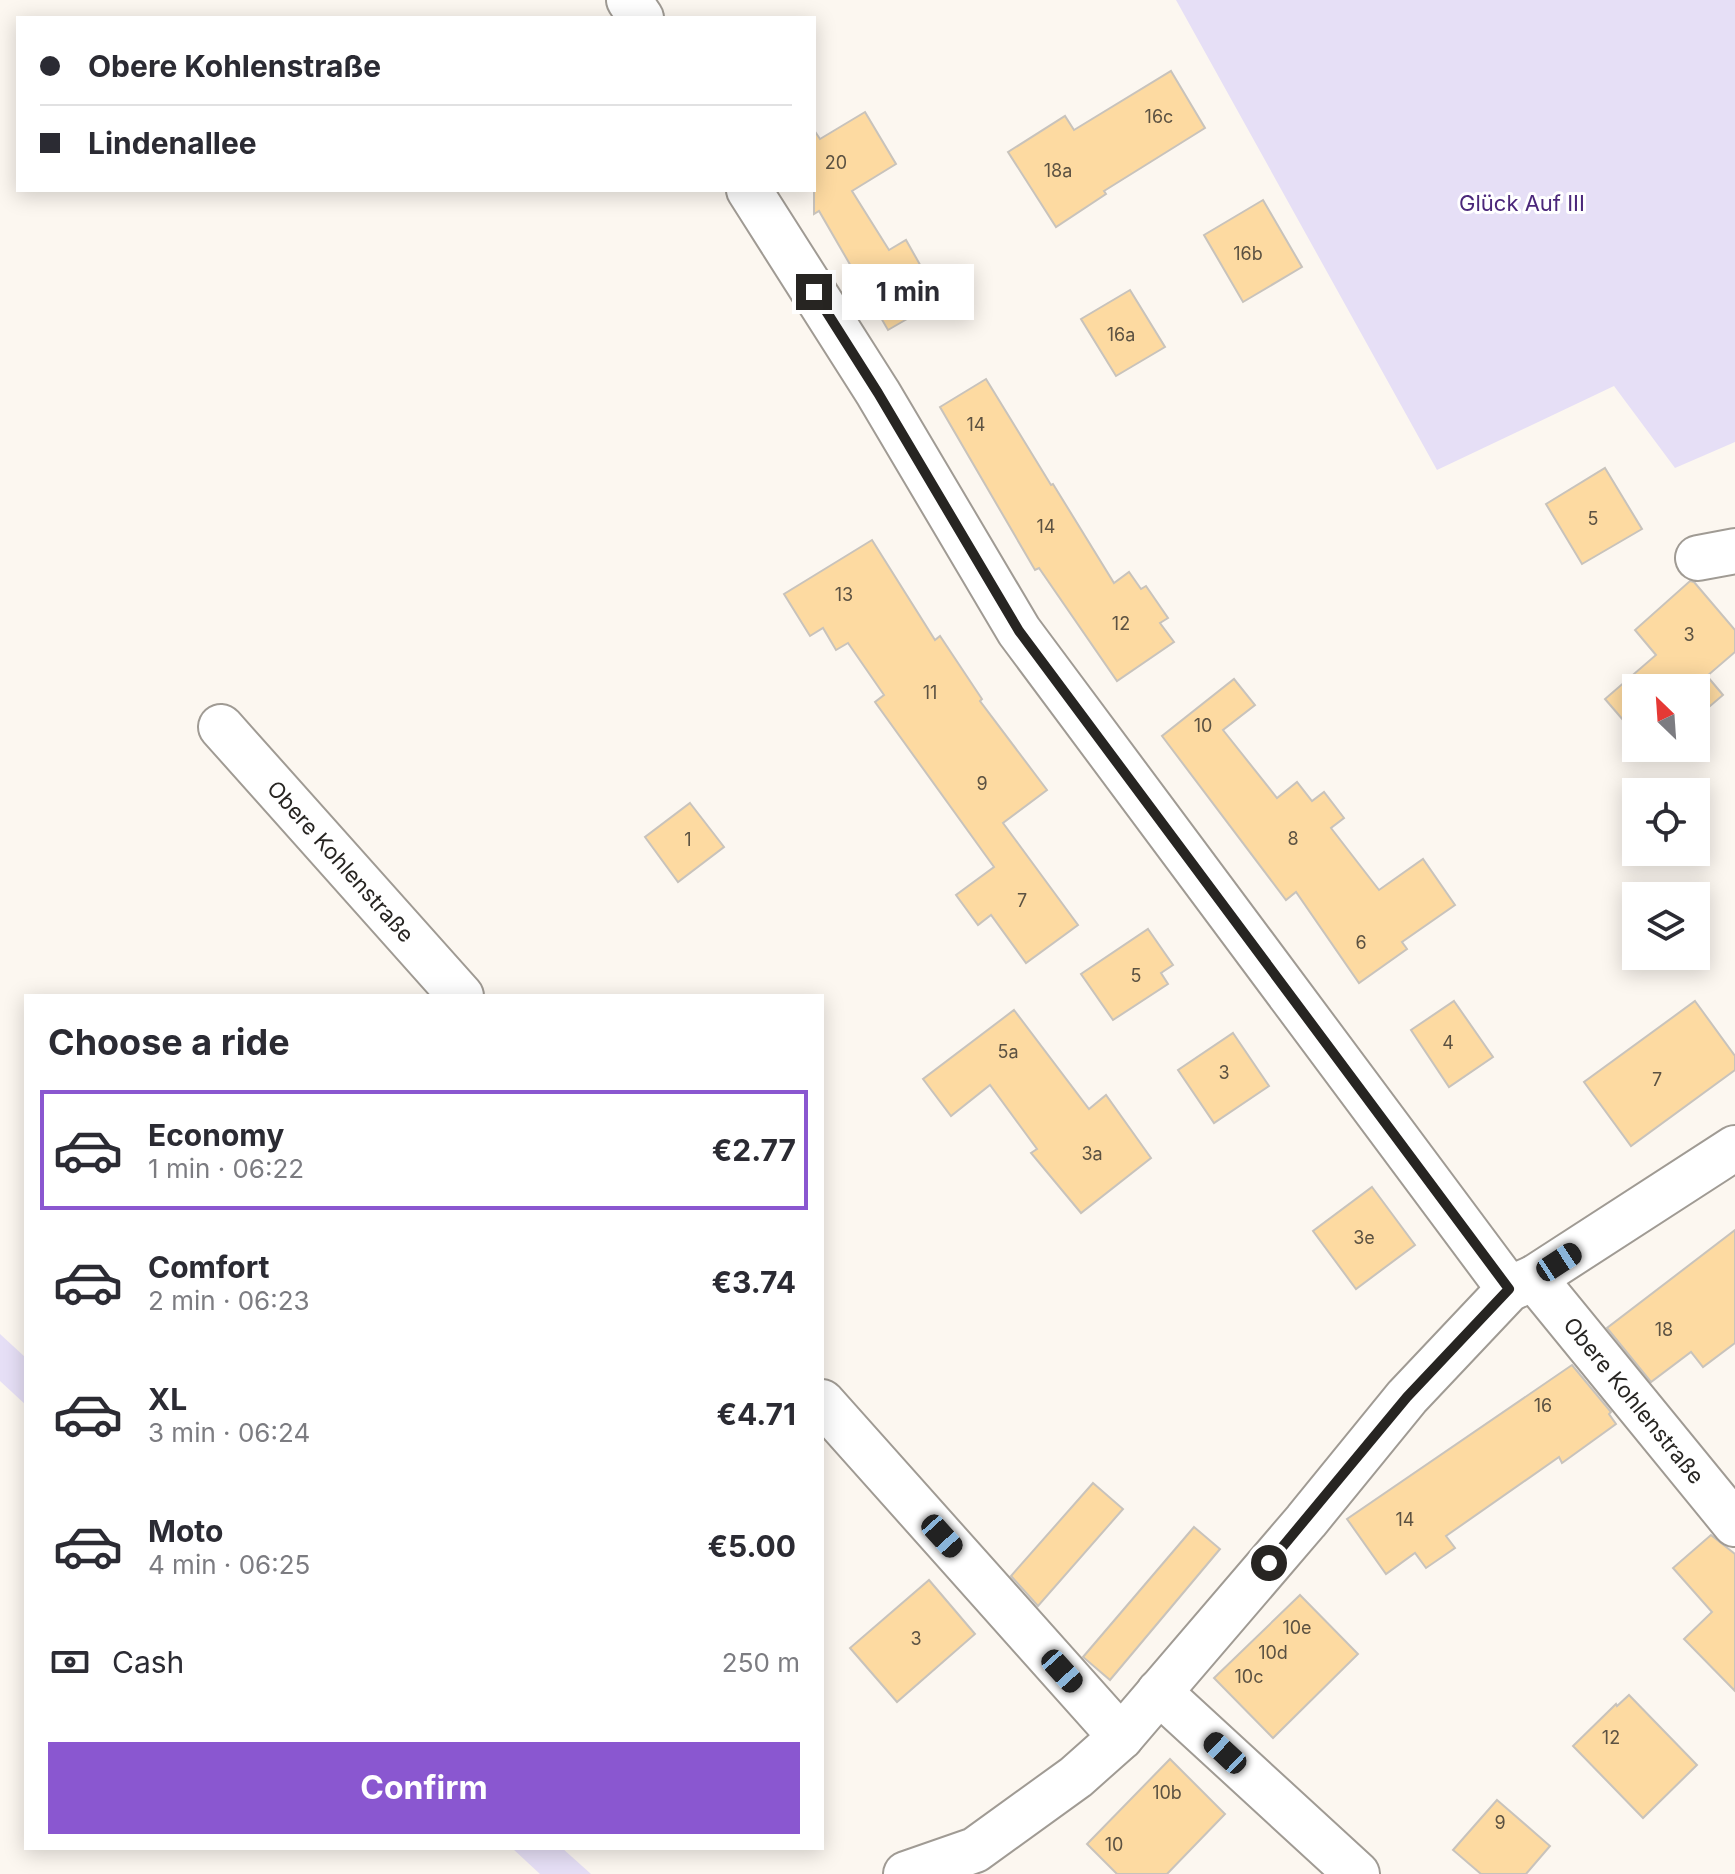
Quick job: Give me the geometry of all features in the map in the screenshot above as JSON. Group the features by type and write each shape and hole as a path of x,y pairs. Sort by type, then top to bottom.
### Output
{"street":[{"name":"Obere Kohlenstraße","path":"750,192 878,393 1019,631 1521,1283 1735,1524"},
{"name":"Obere Kohlenstraße","path":"221,727 459,994"},
{"path":"906,1874 975,1850 1076,1777 1121,1737 1306,1521 1407,1397 1521,1283 1735,1148"},
{"path":"824,1404 1121,1737"},
{"path":"1159,1692 1357,1874"}],"green space":[{"name":"Glück Auf III","path":"1176,0 1735,0 1735,442 1675,468 1614,386 1437,470"},
{"path":"0,1334 24,1356 24,1403 0,1381"},
{"path":"514,1850 564,1850 591,1874 540,1874"}],"building":[{"path":"1171,71 1205,128 1104,191 1106,194 1056,227 1008,152 1065,116 1074,130"},
{"path":"865,112 896,164 852,191 889,250 906,240 940,300 888,330 819,211 814,214 816,133 820,139"},
{"path":"1263,200 1302,267 1243,302 1204,235"},
{"path":"1130,290 1165,347 1116,376 1081,319"},
{"path":"986,379 1114,583 1129,572 1141,589 1146,586 1168,618 1160,623 1174,642 1117,681 1039,568 1035,570 940,407"},
{"path":"1605,468 1642,529 1582,564 1546,504"},
{"path":"872,540 935,640 940,636 982,699 980,701 1047,790 1003,823 1078,925 1026,963 991,915 978,925 956,895 994,867 875,702 884,695 848,643 836,650 823,628 810,636 784,594"},
{"path":"1690,581 1735,630 1735,652 1709,674 1634,674 1656,655 1635,630"},
{"path":"1234,679 1255,705 1223,730 1277,798 1297,782 1312,801 1324,792 1344,818 1331,828 1379,890 1423,859 1455,905 1402,942 1407,949 1359,983 1296,892 1286,900 1162,736"},
{"path":"1710,680 1723,695 1710,706"},
{"path":"1622,684 1622,719 1605,699"},
{"path":"690,803 724,847 678,882 645,837"},
{"path":"1148,929 1173,965 1161,973 1168,984 1113,1020 1081,974"},
{"path":"1454,1001 1493,1057 1449,1087 1411,1030"},
{"path":"1695,1001 1735,1056 1735,1070 1631,1146 1584,1082"},
{"path":"1014,1010 1089,1109 1106,1095 1151,1158 1081,1213 1031,1153 1037,1149 990,1085 951,1116 923,1079"},
{"path":"1233,1033 1269,1086 1214,1123 1178,1070"},
{"path":"1372,1187 1415,1245 1356,1289 1313,1231"},
{"path":"1735,1230 1735,1343 1703,1367 1691,1352 1651,1382 1607,1328"},
{"path":"1572,1365 1611,1412 1609,1414 1616,1424 1562,1463 1559,1457 1446,1536 1455,1548 1426,1568 1415,1553 1386,1574 1347,1519"},
{"path":"1093,1483 1123,1509 1038,1606 1011,1576"},
{"path":"1194,1527 1220,1549 1110,1680 1083,1657"},
{"path":"1711,1535 1735,1554 1735,1691 1684,1639 1712,1612 1673,1568"},
{"path":"929,1580 975,1634 897,1702 850,1648"},
{"path":"1300,1595 1358,1654 1273,1738 1214,1678"},
{"path":"1629,1695 1697,1765 1643,1818 1573,1746"},
{"path":"1170,1759 1225,1814 1167,1874 1117,1874 1087,1844"},
{"path":"1497,1800 1550,1846 1526,1874 1481,1874 1453,1850"}],"route":[{"path":"814,292 878,393 1019,631 1509,1289 1407,1397 1269,1563"}]}
